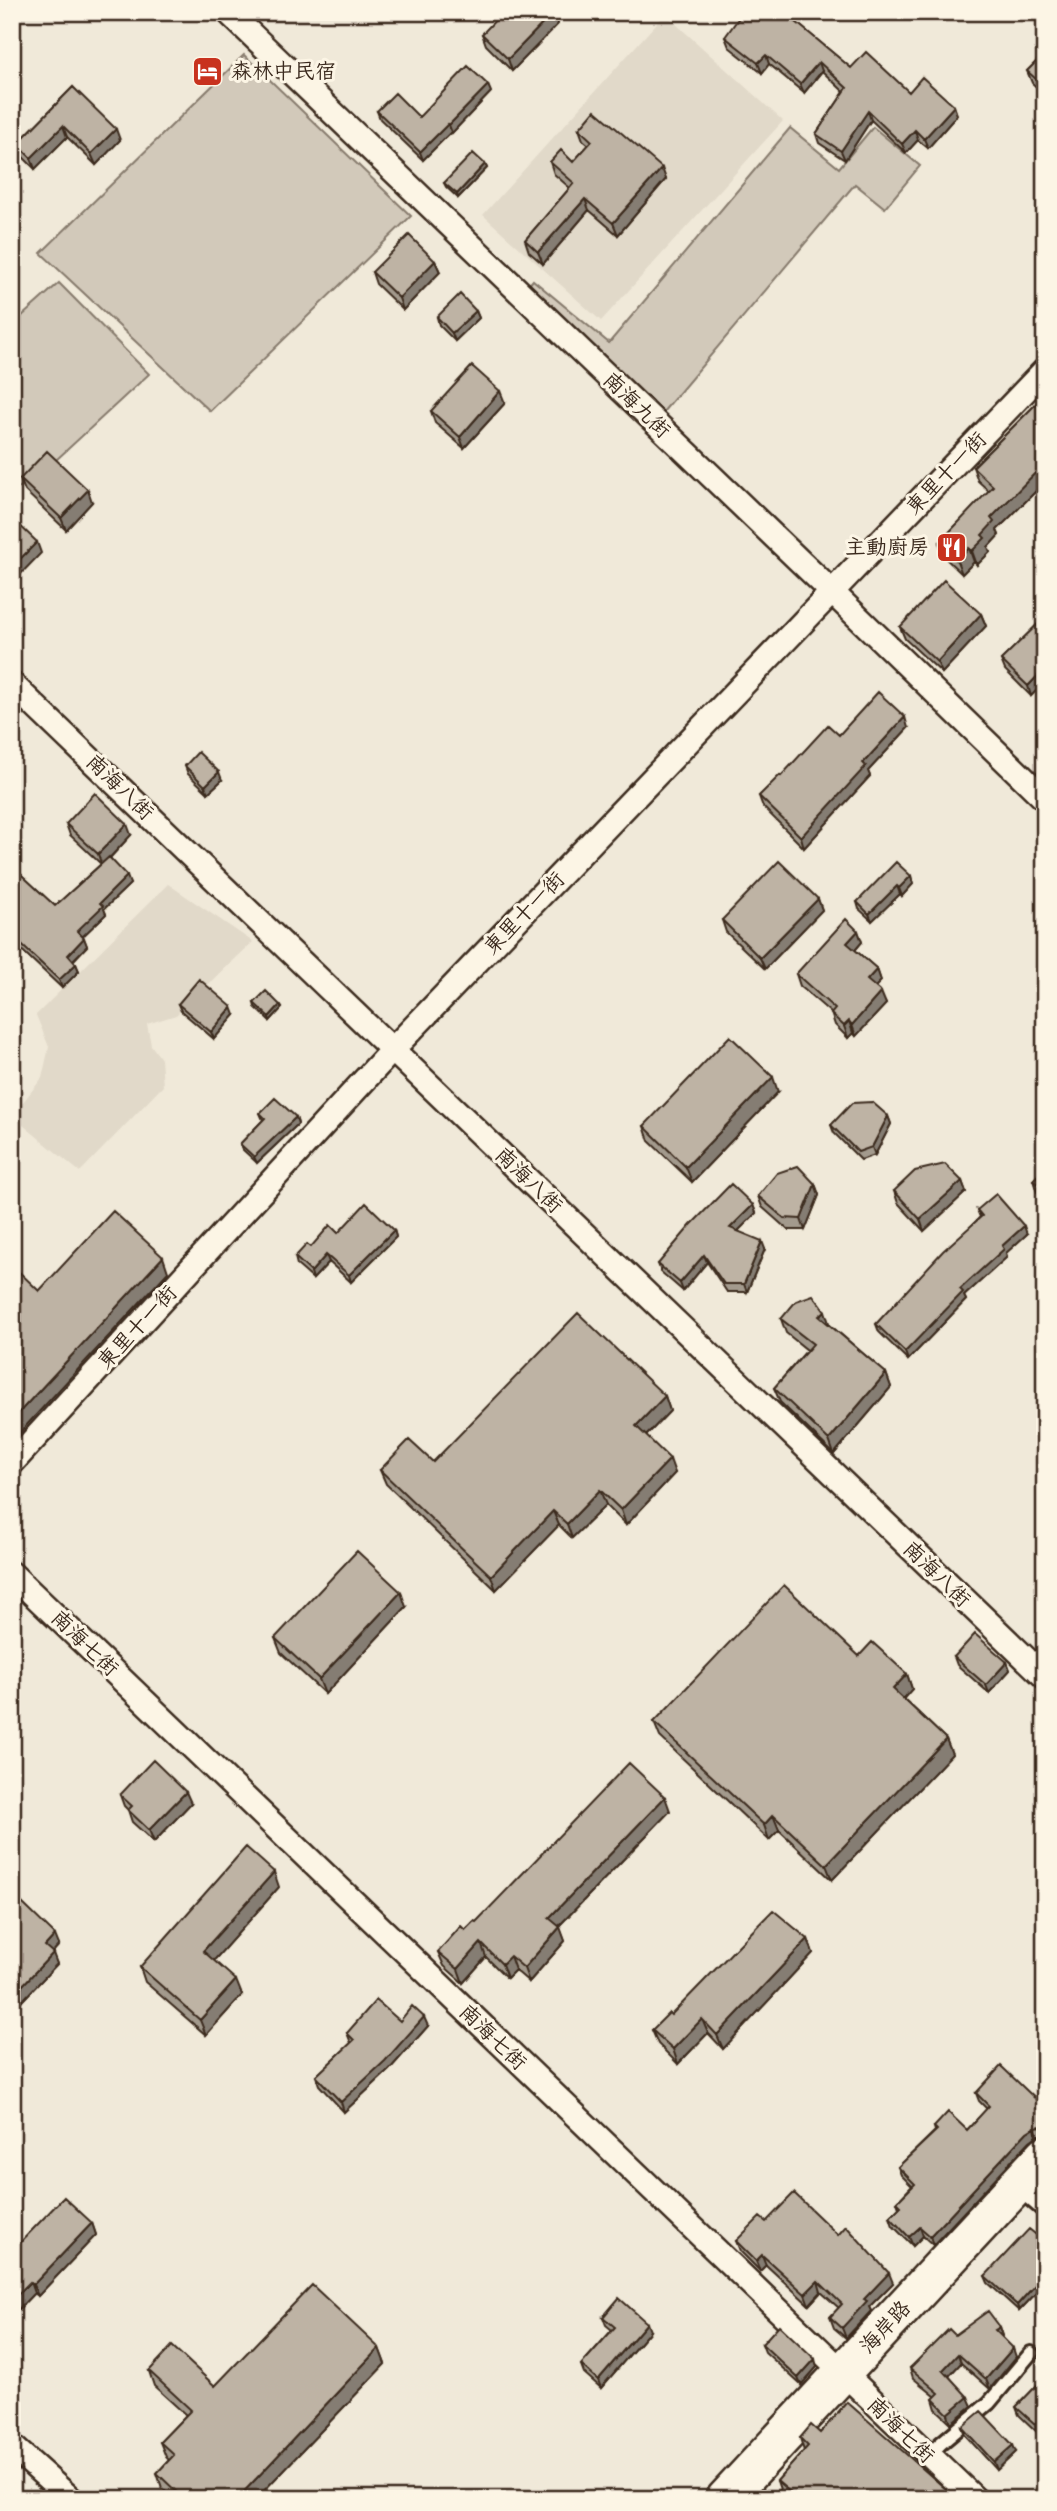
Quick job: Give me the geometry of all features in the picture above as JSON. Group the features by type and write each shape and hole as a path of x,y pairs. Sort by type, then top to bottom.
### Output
{"main road":[{"name":"海岸路","path":"725,2499 1045,2155"}],"street":[{"name":"南海九街","path":"228,12 1045,799"},
{"name":"東里十一街","path":"12,1463 393,1049 1045,370"},
{"name":"南海八街","path":"12,684 1045,1677"},
{"name":"南海七街","path":"12,1574 975,2499"},
{"path":"12,2446 71,2499"}],"lane":[{"path":"1015,2186 1045,2212"},
{"path":"929,2456 989,2403 1031,2353"}],"shaded area":[{"path":"665,14 783,121 601,321 483,215"},
{"path":"244,55 411,216 210,411 41,253"},
{"path":"873,127 920,166 885,208 855,184 663,412 521,294 533,280 609,343 790,128 839,168"},
{"path":"59,283 149,374 55,461 12,493 12,325"},
{"path":"168,884 253,942 176,1015 147,1024 151,1045 161,1059 163,1086 80,1172 12,1116 42,1078 49,1047 36,1015"}],"building":[{"path":"503,12 554,12 508,59 482,34"},
{"path":"743,12 784,12 851,68 866,52 909,92 922,77 954,106 924,139 915,130 902,144 868,111 841,151 816,134 847,88 819,62 800,84 766,55 758,63 725,37"},
{"path":"1045,53 1045,87 1027,71"},
{"path":"468,66 488,85 420,152 377,111 395,93 419,117"},
{"path":"73,87 116,129 91,154 63,126 31,158 17,144"},
{"path":"595,110 662,168 613,223 585,199 538,252 525,240 574,183 550,162 561,150 573,162 592,141 579,129"},
{"path":"473,153 485,164 457,194 444,183"},
{"path":"409,235 435,261 399,298 372,272"},
{"path":"460,294 476,311 452,333 437,317"},
{"path":"472,366 500,391 460,437 431,411"},
{"path":"1045,395 1045,463 991,518 994,522 982,535 985,538 972,551 969,548 957,561 939,543 993,486 973,467"},
{"path":"47,451 88,490 61,518 20,479"},
{"path":"12,518 37,542 12,567"},
{"path":"944,580 981,614 937,662 900,627"},
{"path":"1045,617 1045,668 1028,686 1001,660"},
{"path":"878,692 905,717 863,763 866,766 801,837 759,796 828,725 839,735"},
{"path":"198,752 219,772 205,786 185,766"},
{"path":"95,793 127,824 98,854 66,824"},
{"path":"109,857 127,876 100,903 103,906 77,931 84,938 68,955 76,964 59,980 12,936 12,866 55,906"},
{"path":"779,861 818,899 760,958 722,920"},
{"path":"896,862 911,876 869,914 857,902"},
{"path":"846,919 858,931 847,943 877,969 867,980 881,992 852,1025 849,1021 844,1026 831,1014 835,1009 796,974"},
{"path":"199,979 232,1007 211,1032 178,1004"},
{"path":"266,991 280,1005 269,1017 254,1003"},
{"path":"730,1036 773,1077 686,1167 644,1126"},
{"path":"275,1098 296,1117 254,1157 240,1144 265,1118 260,1113"},
{"path":"872,1102 888,1116 872,1147 858,1152 831,1125 852,1103"},
{"path":"945,1164 962,1181 920,1219 894,1191 915,1171"},
{"path":"798,1166 815,1184 801,1219 784,1218 758,1196 777,1173"},
{"path":"1045,1168 1045,1192 1033,1180"},
{"path":"731,1184 753,1205 730,1228 762,1241 744,1284 724,1284 704,1255 680,1283 658,1264"},
{"path":"996,1194 1024,1226 1002,1246 1004,1249 960,1289 963,1292 905,1352 876,1324 943,1251 982,1216 977,1210"},
{"path":"366,1203 394,1230 349,1275 326,1255 311,1272 295,1257 307,1244 311,1247 330,1225 338,1233"},
{"path":"113,1211 163,1257 12,1420 12,1265 39,1291"},
{"path":"813,1295 825,1311 819,1316 886,1373 829,1440 774,1388 813,1344 781,1319 796,1301"},
{"path":"578,1313 665,1396 636,1426 670,1459 621,1510 600,1490 567,1524 553,1511 491,1576 380,1470 409,1440 433,1462"},
{"path":"357,1551 401,1592 319,1679 275,1638"},
{"path":"784,1585 859,1656 872,1642 907,1674 893,1689 946,1739 826,1865 773,1815 764,1825 654,1722"},
{"path":"975,1634 1007,1662 986,1685 954,1657"},
{"path":"153,1760 186,1792 149,1830 128,1810 132,1806 120,1795"},
{"path":"629,1763 665,1797 549,1918 560,1927 524,1968 510,1956 502,1964 481,1943 458,1969 438,1952 461,1926 465,1930 476,1922"},
{"path":"246,1847 274,1872 203,1951 236,1980 200,2020 140,1967"},
{"path":"21,1902 55,1935 45,1946 53,1953 18,1990 12,1985 12,1928 15,1925 12,1923 12,1912"},
{"path":"773,1910 808,1939 717,2035 702,2019 673,2049 652,2030 669,2013 671,2015"},
{"path":"376,2000 400,2021 412,2006 424,2017 385,2061 341,2102 316,2076 354,2040 347,2033"},
{"path":"1001,2066 1045,2108 1045,2123 1027,2132 930,2236 920,2227 909,2237 890,2217 901,2206 897,2202 915,2184 898,2167 937,2130 934,2127 948,2112 967,2130 989,2106 976,2093"},
{"path":"794,2193 838,2235 846,2226 889,2273 864,2299 867,2301 842,2328 830,2317 842,2304 818,2281 805,2294 762,2255 756,2261 736,2241 760,2217 766,2222"},
{"path":"64,2197 92,2223 33,2285 30,2282 12,2300 12,2251"},
{"path":"1029,2229 1045,2242 1045,2292 1036,2284 1017,2305 985,2276"},
{"path":"312,2285 379,2348 237,2499 184,2499 157,2473 174,2455 160,2442 191,2410 149,2371 172,2346 215,2386"},
{"path":"619,2298 647,2323 598,2380 581,2365 615,2327 603,2317"},
{"path":"988,2311 1000,2327 995,2330 1013,2348 986,2379 958,2354 943,2370 968,2397 948,2414 933,2399 939,2393 910,2368 949,2329 955,2335"},
{"path":"779,2325 815,2359 798,2378 762,2344"},
{"path":"1045,2346 1045,2359 1038,2353"},
{"path":"1045,2377 1045,2413 1035,2424 1016,2407"},
{"path":"847,2402 956,2498 798,2499 777,2481 808,2446 800,2438 811,2425 820,2433"},
{"path":"981,2411 1013,2445 994,2462 962,2427"}],"place":[{"name":"森林中民宿","path":"208,71"},
{"name":"主動廚房","path":"952,547"}]}
